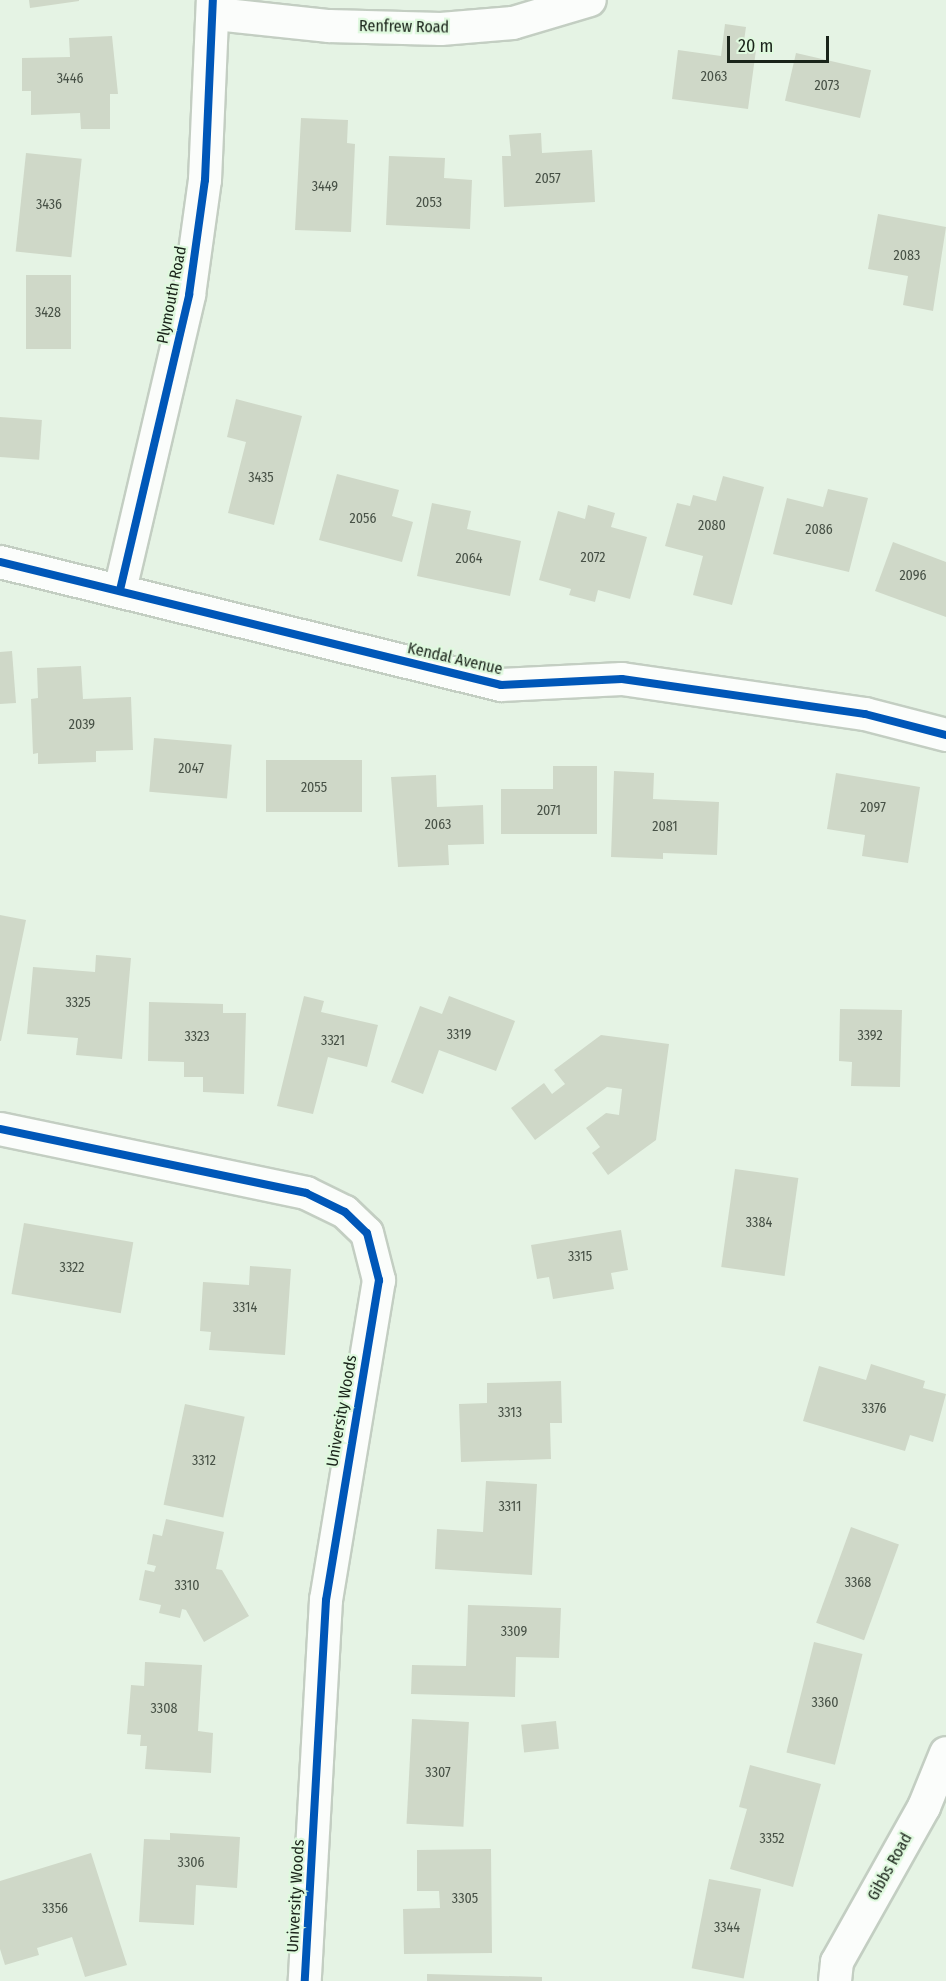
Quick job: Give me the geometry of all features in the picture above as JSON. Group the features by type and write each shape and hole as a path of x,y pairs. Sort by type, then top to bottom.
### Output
{"street":[{"name":"Renfrew Road","path":"215,7 329,26 441,29 513,23 590,0"},
{"name":"Plymouth Road","path":"120,590 189,295 205,180 215,7"},
{"name":"Kendal Avenue","path":"0,562 501,685 622,679 865,714 946,735"},
{"name":"University Woods","path":"0,1129 306,1193 345,1212 367,1233 378,1280 326,1600 305,1981"},
{"name":"Gibbs Road","path":"835,1981 837,1962 924,1807 946,1753"}],"building":[{"path":"29,0 79,0 79,1 30,8"},
{"path":"725,24 746,27 743,48 756,50 748,109 672,99 678,50 721,56"},
{"path":"112,36 118,94 110,94 110,129 81,129 80,113 31,115 31,91 22,91 22,58 70,57 69,38"},
{"path":"796,53 871,70 860,118 785,101"},
{"path":"301,118 348,120 347,143 355,144 351,232 295,230"},
{"path":"541,133 542,153 592,150 595,202 504,207 502,156 511,156 509,135"},
{"path":"26,153 82,159 71,257 16,251"},
{"path":"389,156 445,158 444,178 472,180 470,229 386,225"},
{"path":"878,214 946,227 933,311 903,305 908,276 868,269"},
{"path":"26,275 71,275 71,349 26,349"},
{"path":"236,399 302,416 274,525 228,513 246,442 227,437"},
{"path":"0,417 42,420 39,460 0,457"},
{"path":"337,474 399,490 392,516 413,522 402,562 319,540"},
{"path":"723,476 764,487 732,605 693,595 703,556 665,546 677,503 690,506 693,495 716,501"},
{"path":"828,489 868,498 849,572 773,554 787,498 823,507"},
{"path":"432,503 471,511 467,529 521,541 510,596 417,576"},
{"path":"588,505 615,513 611,527 647,537 630,599 598,590 595,602 569,595 571,589 539,580 558,511 585,519"},
{"path":"893,542 946,562 946,617 875,591"},
{"path":"12,651 16,703 0,704 0,652"},
{"path":"81,666 83,699 131,697 133,750 96,751 96,762 38,764 38,753 33,754 31,699 38,698 37,668"},
{"path":"154,738 232,745 227,799 149,792"},
{"path":"266,760 362,760 362,812 266,812"},
{"path":"553,766 597,766 597,834 501,834 501,789 553,789"},
{"path":"614,771 654,773 653,799 719,802 717,855 663,853 663,859 611,857"},
{"path":"836,773 920,787 908,863 862,856 865,835 827,829"},
{"path":"436,775 437,807 483,805 484,844 448,845 449,865 398,867 391,777"},
{"path":"0,915 26,920 1,1041 0,1041"},
{"path":"96,955 131,958 122,1059 76,1055 78,1038 27,1034 33,967 95,972"},
{"path":"304,996 324,1001 321,1012 378,1025 367,1067 328,1057 313,1114 277,1106"},
{"path":"449,996 515,1021 496,1071 439,1050 423,1094 391,1082 420,1006 442,1014"},
{"path":"149,1002 223,1004 223,1013 246,1013 244,1094 203,1092 203,1077 184,1077 184,1062 148,1061"},
{"path":"840,1009 902,1010 900,1087 851,1086 852,1062 839,1061"},
{"path":"601,1035 669,1044 656,1140 608,1175 592,1153 600,1147 586,1128 606,1113 619,1115 622,1089 607,1087 535,1140 511,1108 544,1083 552,1094 565,1084 554,1070"},
{"path":"735,1169 798,1178 785,1276 721,1267"},
{"path":"24,1223 133,1242 121,1313 11,1294"},
{"path":"621,1230 628,1270 611,1273 614,1289 553,1299 549,1277 537,1279 531,1245"},
{"path":"250,1266 291,1269 285,1355 209,1350 211,1332 200,1331 203,1282 249,1285"},
{"path":"871,1364 925,1381 923,1388 946,1394 933,1442 910,1435 905,1451 803,1421 819,1366 866,1380"},
{"path":"561,1381 562,1423 550,1423 551,1459 461,1462 459,1404 487,1403 487,1383"},
{"path":"185,1404 245,1417 223,1517 164,1505"},
{"path":"486,1481 537,1484 532,1575 435,1569 437,1529 483,1532"},
{"path":"166,1519 224,1532 216,1569 222,1570 249,1616 204,1642 186,1610 182,1609 180,1618 159,1613 161,1605 139,1600 145,1570 154,1572 156,1566 147,1564 153,1534 162,1536"},
{"path":"851,1527 899,1544 864,1640 816,1623"},
{"path":"468,1605 561,1608 559,1658 516,1657 515,1697 411,1694 412,1665 466,1666"},
{"path":"814,1642 863,1654 835,1765 786,1753"},
{"path":"145,1662 202,1665 198,1731 213,1733 211,1773 145,1769 147,1746 140,1746 141,1735 127,1734 131,1685 144,1686"},
{"path":"412,1719 469,1722 463,1827 407,1824"},
{"path":"556,1721 559,1749 524,1753 521,1725"},
{"path":"750,1765 821,1784 793,1887 730,1869 747,1809 739,1807"},
{"path":"170,1833 240,1837 237,1888 196,1885 194,1925 139,1922 144,1839 170,1840"},
{"path":"491,1849 492,1953 404,1954 403,1909 440,1908 439,1891 417,1891 417,1850"},
{"path":"91,1853 127,1965 85,1977 72,1937 37,1948 39,1955 5,1965 0,1949 0,1881"},
{"path":"709,1879 761,1889 744,1978 692,1968"},
{"path":"427,1974 542,1977 542,1981 427,1981"}],"cycle path":[{"path":"120,590 189,295 205,180 213,0"},
{"path":"0,562 501,685 622,679 865,714 946,735"},
{"path":"0,1129 306,1193 345,1212 367,1233 379,1280 326,1600 305,1981"}]}
